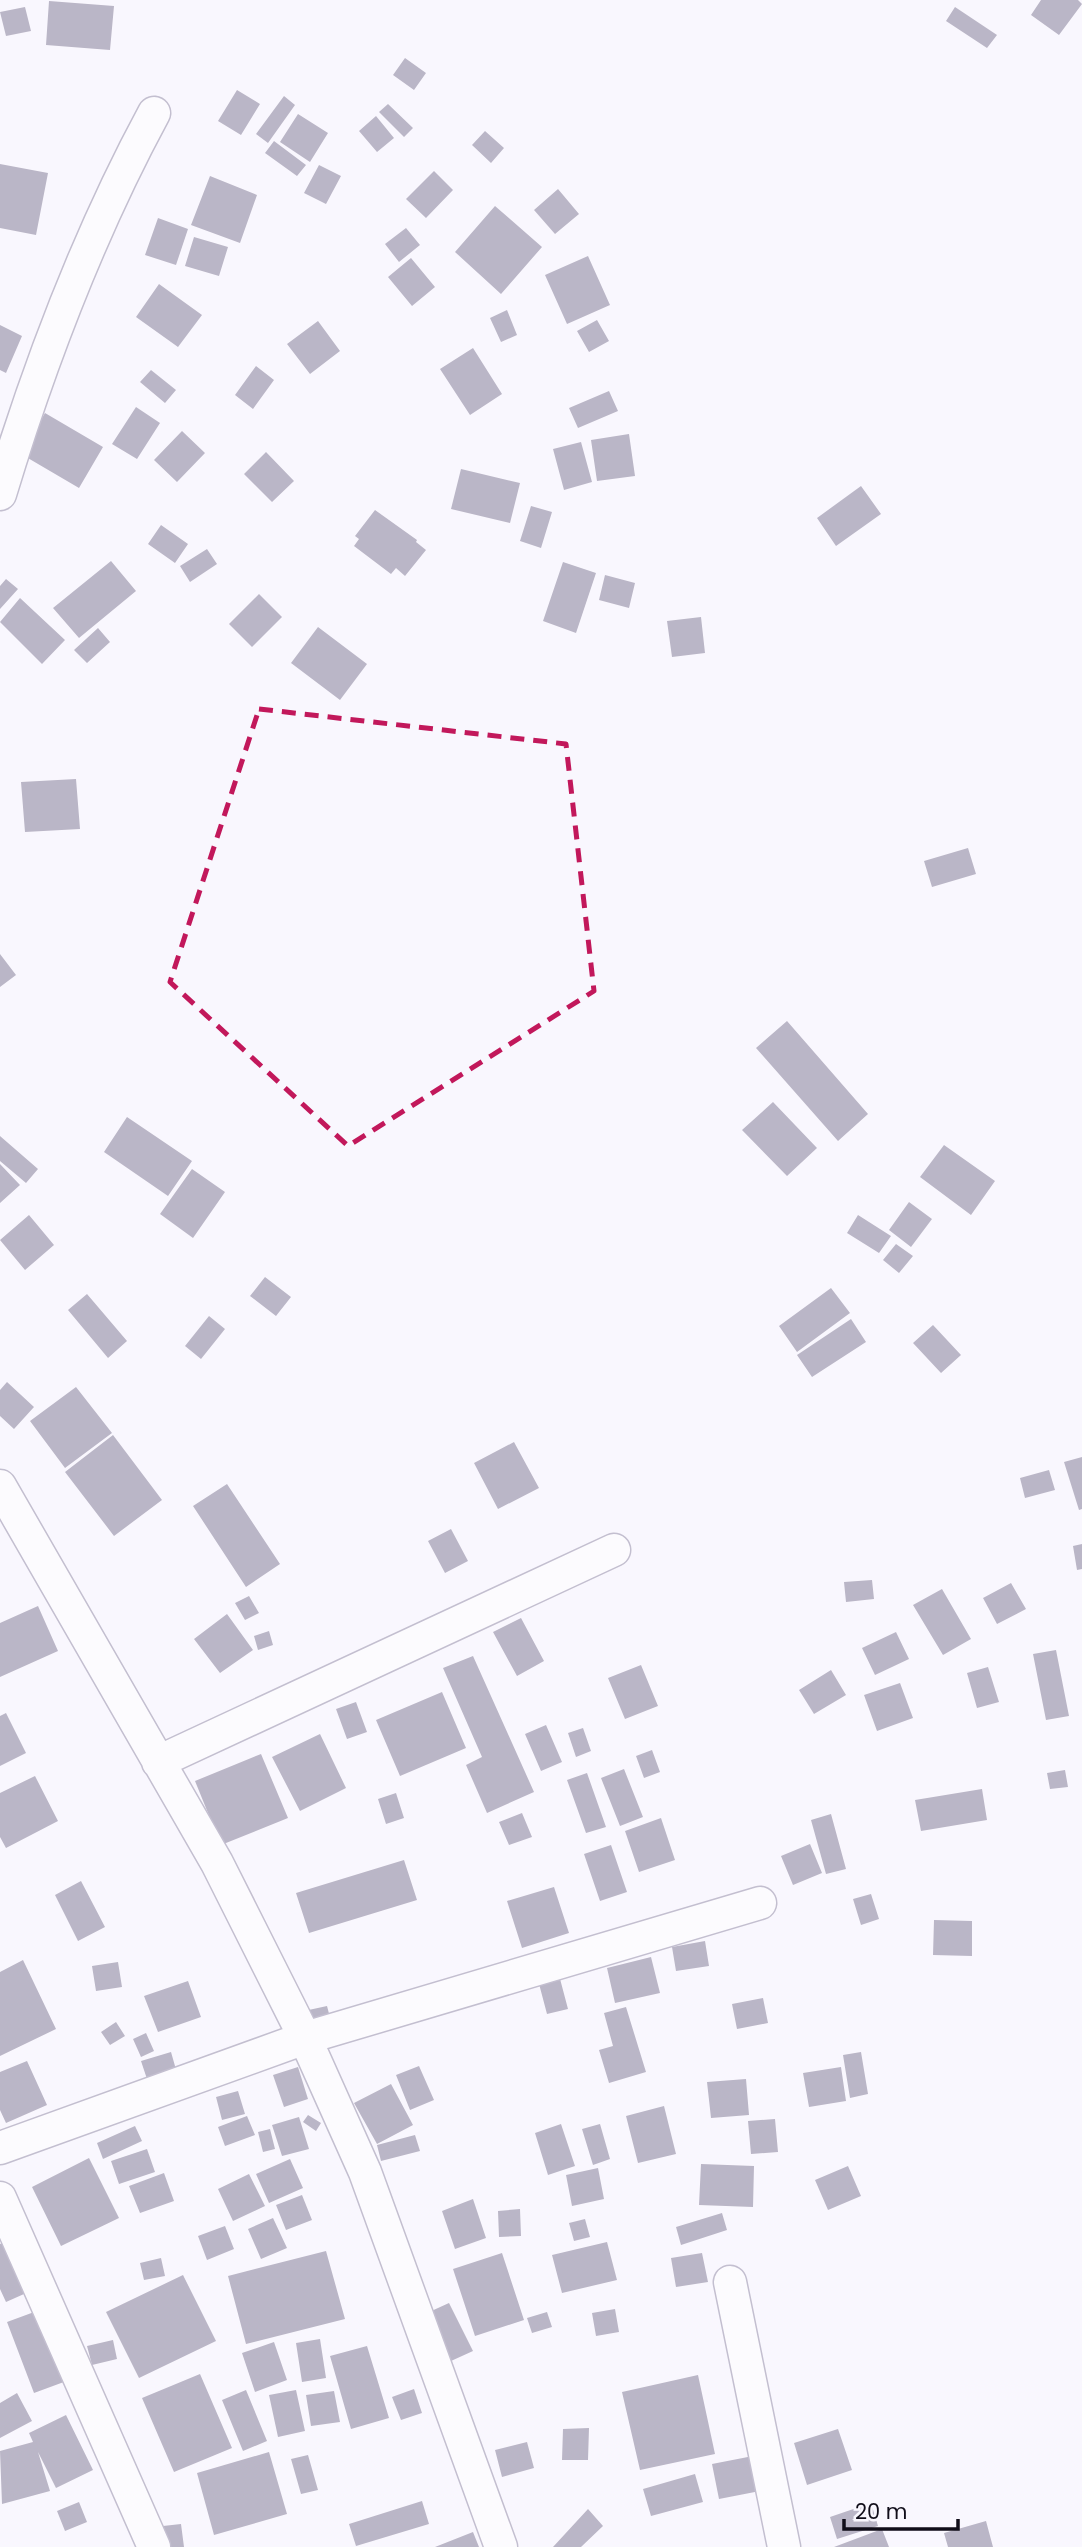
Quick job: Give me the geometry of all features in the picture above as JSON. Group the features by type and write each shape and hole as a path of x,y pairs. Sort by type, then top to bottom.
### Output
{"street":[{"path":"0,494 72,281 116,182 154,113"},
{"path":"0,1486 217,1863 305,2038 365,2172 500,2547"},
{"path":"158,1762 614,1550"},
{"path":"0,2148 305,2038 760,1903"},
{"path":"0,2198 154,2547"},
{"path":"730,2282 784,2547"}],"highlighted area":[{"path":"259,709 566,744 594,991 348,1146 170,982"}],"building":[{"path":"1041,0 1078,0 1082,4 1059,35 1031,15"},
{"path":"49,1 114,6 110,50 46,45"},
{"path":"25,7 31,31 6,36 0,12"},
{"path":"955,7 997,35 987,48 946,21"},
{"path":"405,58 426,73 414,90 393,75"},
{"path":"237,90 260,104 241,135 218,121"},
{"path":"284,96 295,105 268,143 256,134"},
{"path":"388,104 413,128 404,137 379,112"},
{"path":"298,114 328,133 310,162 280,142"},
{"path":"376,116 394,138 377,152 359,131"},
{"path":"485,131 504,148 491,163 472,145"},
{"path":"274,141 306,165 297,176 265,153"},
{"path":"0,164 48,173 36,235 0,228"},
{"path":"319,165 341,176 326,204 304,193"},
{"path":"434,171 453,190 426,218 406,199"},
{"path":"210,176 257,195 240,243 191,225"},
{"path":"558,189 579,214 555,234 534,210"},
{"path":"495,206 542,247 501,294 455,252"},
{"path":"158,218 188,229 176,265 145,255"},
{"path":"406,228 420,245 399,262 385,244"},
{"path":"194,237 228,247 219,276 185,266"},
{"path":"588,256 610,305 567,324 545,275"},
{"path":"411,258 435,287 412,306 388,277"},
{"path":"159,284 202,315 178,347 136,317"},
{"path":"507,310 517,335 501,342 490,318"},
{"path":"597,320 609,341 589,352 577,331"},
{"path":"318,321 340,351 310,374 287,344"},
{"path":"0,325 22,336 6,373 0,370"},
{"path":"473,348 502,394 470,415 440,369"},
{"path":"256,366 274,380 253,409 235,395"},
{"path":"151,370 176,390 165,403 140,382"},
{"path":"609,391 618,411 578,428 569,408"},
{"path":"136,407 160,423 137,459 112,444"},
{"path":"45,413 103,447 79,488 21,454"},
{"path":"182,431 205,453 177,482 154,460"},
{"path":"629,434 635,476 597,481 591,440"},
{"path":"581,442 592,482 564,490 553,449"},
{"path":"266,452 294,481 272,502 244,474"},
{"path":"461,469 520,483 510,523 451,509"},
{"path":"861,486 881,514 836,546 817,518"},
{"path":"531,506 552,512 541,548 520,541"},
{"path":"375,510 417,540 426,550 405,576 396,568 391,574 354,546 359,539 355,536"},
{"path":"161,525 188,544 175,563 148,544"},
{"path":"207,549 217,564 190,582 180,566"},
{"path":"111,561 136,591 79,638 53,608"},
{"path":"563,562 596,573 576,633 543,621"},
{"path":"605,575 635,583 629,608 599,600"},
{"path":"6,579 18,589 0,609 0,586"},
{"path":"259,594 282,617 252,647 229,624"},
{"path":"20,598 65,640 42,664 0,622"},
{"path":"701,617 705,653 672,657 667,621"},
{"path":"318,627 367,664 340,700 291,663"},
{"path":"98,628 110,642 87,663 74,650"},
{"path":"76,779 80,829 25,832 21,782"},
{"path":"968,848 976,874 932,887 924,861"},
{"path":"0,954 16,975 0,987"},
{"path":"787,1021 868,1114 838,1141 756,1048"},
{"path":"773,1102 817,1148 787,1176 742,1130"},
{"path":"127,1117 192,1161 168,1196 104,1152"},
{"path":"0,1136 38,1169 26,1183 0,1161"},
{"path":"944,1145 995,1181 971,1215 920,1177"},
{"path":"0,1164 20,1185 0,1203"},
{"path":"192,1169 225,1192 193,1238 160,1214"},
{"path":"909,1202 932,1219 911,1247 889,1230"},
{"path":"29,1215 54,1245 25,1270 0,1240"},
{"path":"858,1215 891,1236 879,1253 847,1233"},
{"path":"896,1244 913,1256 899,1273 883,1260"},
{"path":"265,1277 291,1297 276,1316 250,1296"},
{"path":"831,1288 850,1313 797,1352 779,1326"},
{"path":"87,1294 127,1341 108,1358 68,1310"},
{"path":"209,1316 225,1329 201,1359 185,1346"},
{"path":"851,1319 866,1342 812,1377 797,1355"},
{"path":"933,1325 961,1355 941,1373 913,1343"},
{"path":"7,1382 34,1407 14,1429 0,1416 0,1390"},
{"path":"76,1387 112,1433 65,1468 30,1421"},
{"path":"113,1435 162,1500 114,1536 65,1472"},
{"path":"514,1442 539,1488 498,1509 474,1463"},
{"path":"1082,1457 1082,1509 1079,1510 1064,1462"},
{"path":"1049,1470 1055,1490 1025,1498 1020,1478"},
{"path":"227,1484 280,1564 246,1587 193,1506"},
{"path":"451,1529 468,1561 445,1573 428,1541"},
{"path":"1082,1544 1082,1569 1077,1570 1073,1546"},
{"path":"872,1580 874,1599 846,1602 844,1582"},
{"path":"1011,1583 1026,1609 997,1624 983,1598"},
{"path":"942,1589 971,1639 943,1655 913,1605"},
{"path":"249,1596 259,1613 245,1620 235,1603"},
{"path":"38,1606 58,1651 0,1677 0,1623"},
{"path":"227,1614 253,1650 220,1673 194,1639"},
{"path":"521,1618 544,1661 517,1676 493,1632"},
{"path":"269,1631 273,1645 258,1650 254,1636"},
{"path":"896,1632 909,1659 875,1675 862,1648"},
{"path":"1056,1650 1069,1716 1046,1720 1033,1654"},
{"path":"473,1656 534,1792 487,1813 466,1765 482,1757 443,1668"},
{"path":"641,1665 658,1706 625,1719 608,1678"},
{"path":"988,1667 999,1702 977,1708 967,1673"},
{"path":"831,1670 846,1695 814,1714 799,1690"},
{"path":"900,1683 913,1718 877,1731 864,1695"},
{"path":"442,1692 466,1748 400,1776 376,1720"},
{"path":"356,1702 367,1732 347,1739 336,1709"},
{"path":"6,1713 26,1753 0,1766 0,1716"},
{"path":"546,1725 562,1762 541,1771 525,1734"},
{"path":"583,1728 591,1751 576,1757 568,1733"},
{"path":"320,1734 346,1788 300,1811 272,1757"},
{"path":"652,1750 660,1772 644,1778 636,1756"},
{"path":"261,1754 288,1818 221,1845 195,1781"},
{"path":"624,1769 643,1817 620,1826 601,1778"},
{"path":"1065,1770 1068,1787 1050,1789 1047,1773"},
{"path":"587,1773 606,1827 586,1833 567,1780"},
{"path":"35,1776 58,1821 6,1848 0,1837 0,1793"},
{"path":"982,1789 987,1820 921,1831 915,1800"},
{"path":"396,1793 404,1818 386,1824 378,1799"},
{"path":"522,1813 532,1837 509,1845 499,1822"},
{"path":"831,1814 846,1869 826,1874 811,1820"},
{"path":"661,1818 675,1860 639,1872 625,1831"},
{"path":"810,1844 822,1873 793,1885 781,1856"},
{"path":"611,1845 627,1892 600,1901 584,1854"},
{"path":"404,1860 417,1900 309,1933 296,1893"},
{"path":"81,1881 105,1927 78,1941 55,1895"},
{"path":"554,1887 569,1933 522,1948 507,1901"},
{"path":"871,1894 879,1919 861,1925 853,1899"},
{"path":"934,1920 972,1921 972,1956 933,1955"},
{"path":"705,1941 709,1966 676,1971 672,1947"},
{"path":"651,1957 660,1993 615,2003 607,1968"},
{"path":"23,1960 56,2029 0,2056 0,1972"},
{"path":"118,1962 122,1987 96,1991 92,1966"},
{"path":"559,1975 568,2009 547,2014 538,1980"},
{"path":"188,1981 201,2017 158,2032 144,1996"},
{"path":"763,1998 768,2023 737,2029 732,2004"},
{"path":"327,2006 332,2025 308,2030 304,2011"},
{"path":"626,2007 646,2072 609,2083 599,2050 613,2046 604,2013"},
{"path":"116,2022 125,2036 110,2045 101,2032"},
{"path":"146,2033 154,2051 141,2057 133,2039"},
{"path":"171,2052 177,2073 148,2082 141,2061"},
{"path":"861,2052 868,2094 850,2098 843,2055"},
{"path":"27,2061 47,2105 6,2123 0,2110 0,2072"},
{"path":"419,2066 434,2100 410,2110 396,2075"},
{"path":"298,2067 308,2099 284,2107 273,2075"},
{"path":"841,2067 846,2101 809,2107 803,2073"},
{"path":"746,2079 749,2115 711,2118 707,2082"},
{"path":"391,2084 413,2125 377,2144 354,2103"},
{"path":"238,2091 245,2114 222,2120 216,2097"},
{"path":"664,2106 676,2154 638,2163 626,2116"},
{"path":"308,2115 321,2123 316,2131 303,2122"},
{"path":"247,2116 255,2135 225,2146 218,2127"},
{"path":"299,2117 309,2149 282,2156 272,2125"},
{"path":"775,2119 778,2152 751,2154 748,2121"},
{"path":"561,2124 575,2166 548,2175 535,2133"},
{"path":"600,2124 610,2159 593,2165 582,2129"},
{"path":"135,2126 142,2141 103,2159 97,2143"},
{"path":"270,2129 275,2149 263,2152 258,2132"},
{"path":"415,2135 420,2151 381,2161 377,2145"},
{"path":"147,2149 155,2172 119,2184 111,2161"},
{"path":"89,2158 119,2218 61,2246 32,2187"},
{"path":"290,2159 303,2188 269,2203 256,2174"},
{"path":"701,2164 754,2166 753,2207 699,2205"},
{"path":"848,2166 861,2196 828,2210 815,2180"},
{"path":"598,2168 604,2199 572,2206 566,2175"},
{"path":"164,2173 174,2201 140,2213 129,2186"},
{"path":"249,2174 265,2206 233,2221 218,2189"},
{"path":"302,2195 312,2220 286,2230 276,2205"},
{"path":"473,2199 486,2238 455,2249 442,2211"},
{"path":"520,2209 521,2236 499,2237 498,2211"},
{"path":"722,2213 727,2230 681,2245 676,2227"},
{"path":"273,2218 287,2248 261,2259 248,2229"},
{"path":"585,2219 590,2237 574,2241 569,2223"},
{"path":"225,2226 234,2249 207,2260 198,2236"},
{"path":"10,2239 33,2290 6,2302 0,2289 0,2244"},
{"path":"607,2242 617,2280 562,2293 552,2255"},
{"path":"326,2251 345,2319 246,2344 228,2276"},
{"path":"502,2253 524,2320 475,2336 453,2269"},
{"path":"702,2253 708,2282 676,2287 671,2258"},
{"path":"161,2258 165,2276 144,2280 140,2263"},
{"path":"183,2275 216,2341 139,2378 106,2312"},
{"path":"449,2303 473,2351 451,2361 427,2313"},
{"path":"45,2308 72,2379 34,2393 7,2322"},
{"path":"615,2309 619,2332 596,2336 592,2313"},
{"path":"547,2312 552,2327 532,2333 527,2318"},
{"path":"320,2339 326,2378 302,2382 296,2343"},
{"path":"113,2340 117,2359 92,2365 87,2346"},
{"path":"274,2342 287,2380 255,2392 242,2353"},
{"path":"367,2346 389,2418 351,2429 330,2356"},
{"path":"200,2374 232,2448 174,2472 142,2398"},
{"path":"698,2375 715,2454 640,2470 622,2392"},
{"path":"414,2389 422,2413 401,2420 392,2397"},
{"path":"246,2390 267,2441 243,2451 222,2400"},
{"path":"296,2390 305,2431 278,2437 269,2395"},
{"path":"334,2391 340,2422 311,2426 306,2395"},
{"path":"17,2393 32,2421 0,2438 0,2403"},
{"path":"66,2415 93,2470 56,2488 38,2452 50,2491 2,2504 0,2451 33,2442 29,2433"},
{"path":"589,2428 588,2460 562,2460 563,2429"},
{"path":"838,2429 852,2470 807,2485 794,2443"},
{"path":"527,2442 534,2468 502,2477 495,2450"},
{"path":"269,2452 287,2514 214,2535 197,2473"},
{"path":"308,2455 318,2490 301,2494 291,2459"},
{"path":"753,2456 760,2491 719,2499 712,2464"},
{"path":"695,2474 703,2502 651,2516 643,2489"},
{"path":"422,2501 429,2524 356,2546 349,2524"},
{"path":"79,2502 87,2522 65,2531 57,2511"},
{"path":"871,2503 878,2526 837,2539 830,2517"},
{"path":"588,2509 603,2526 581,2547 553,2547"},
{"path":"986,2521 993,2547 948,2547 944,2533"},
{"path":"181,2524 184,2547 166,2547 163,2526"},
{"path":"882,2529 889,2547 834,2547"},
{"path":"473,2532 479,2547 435,2547"}]}
